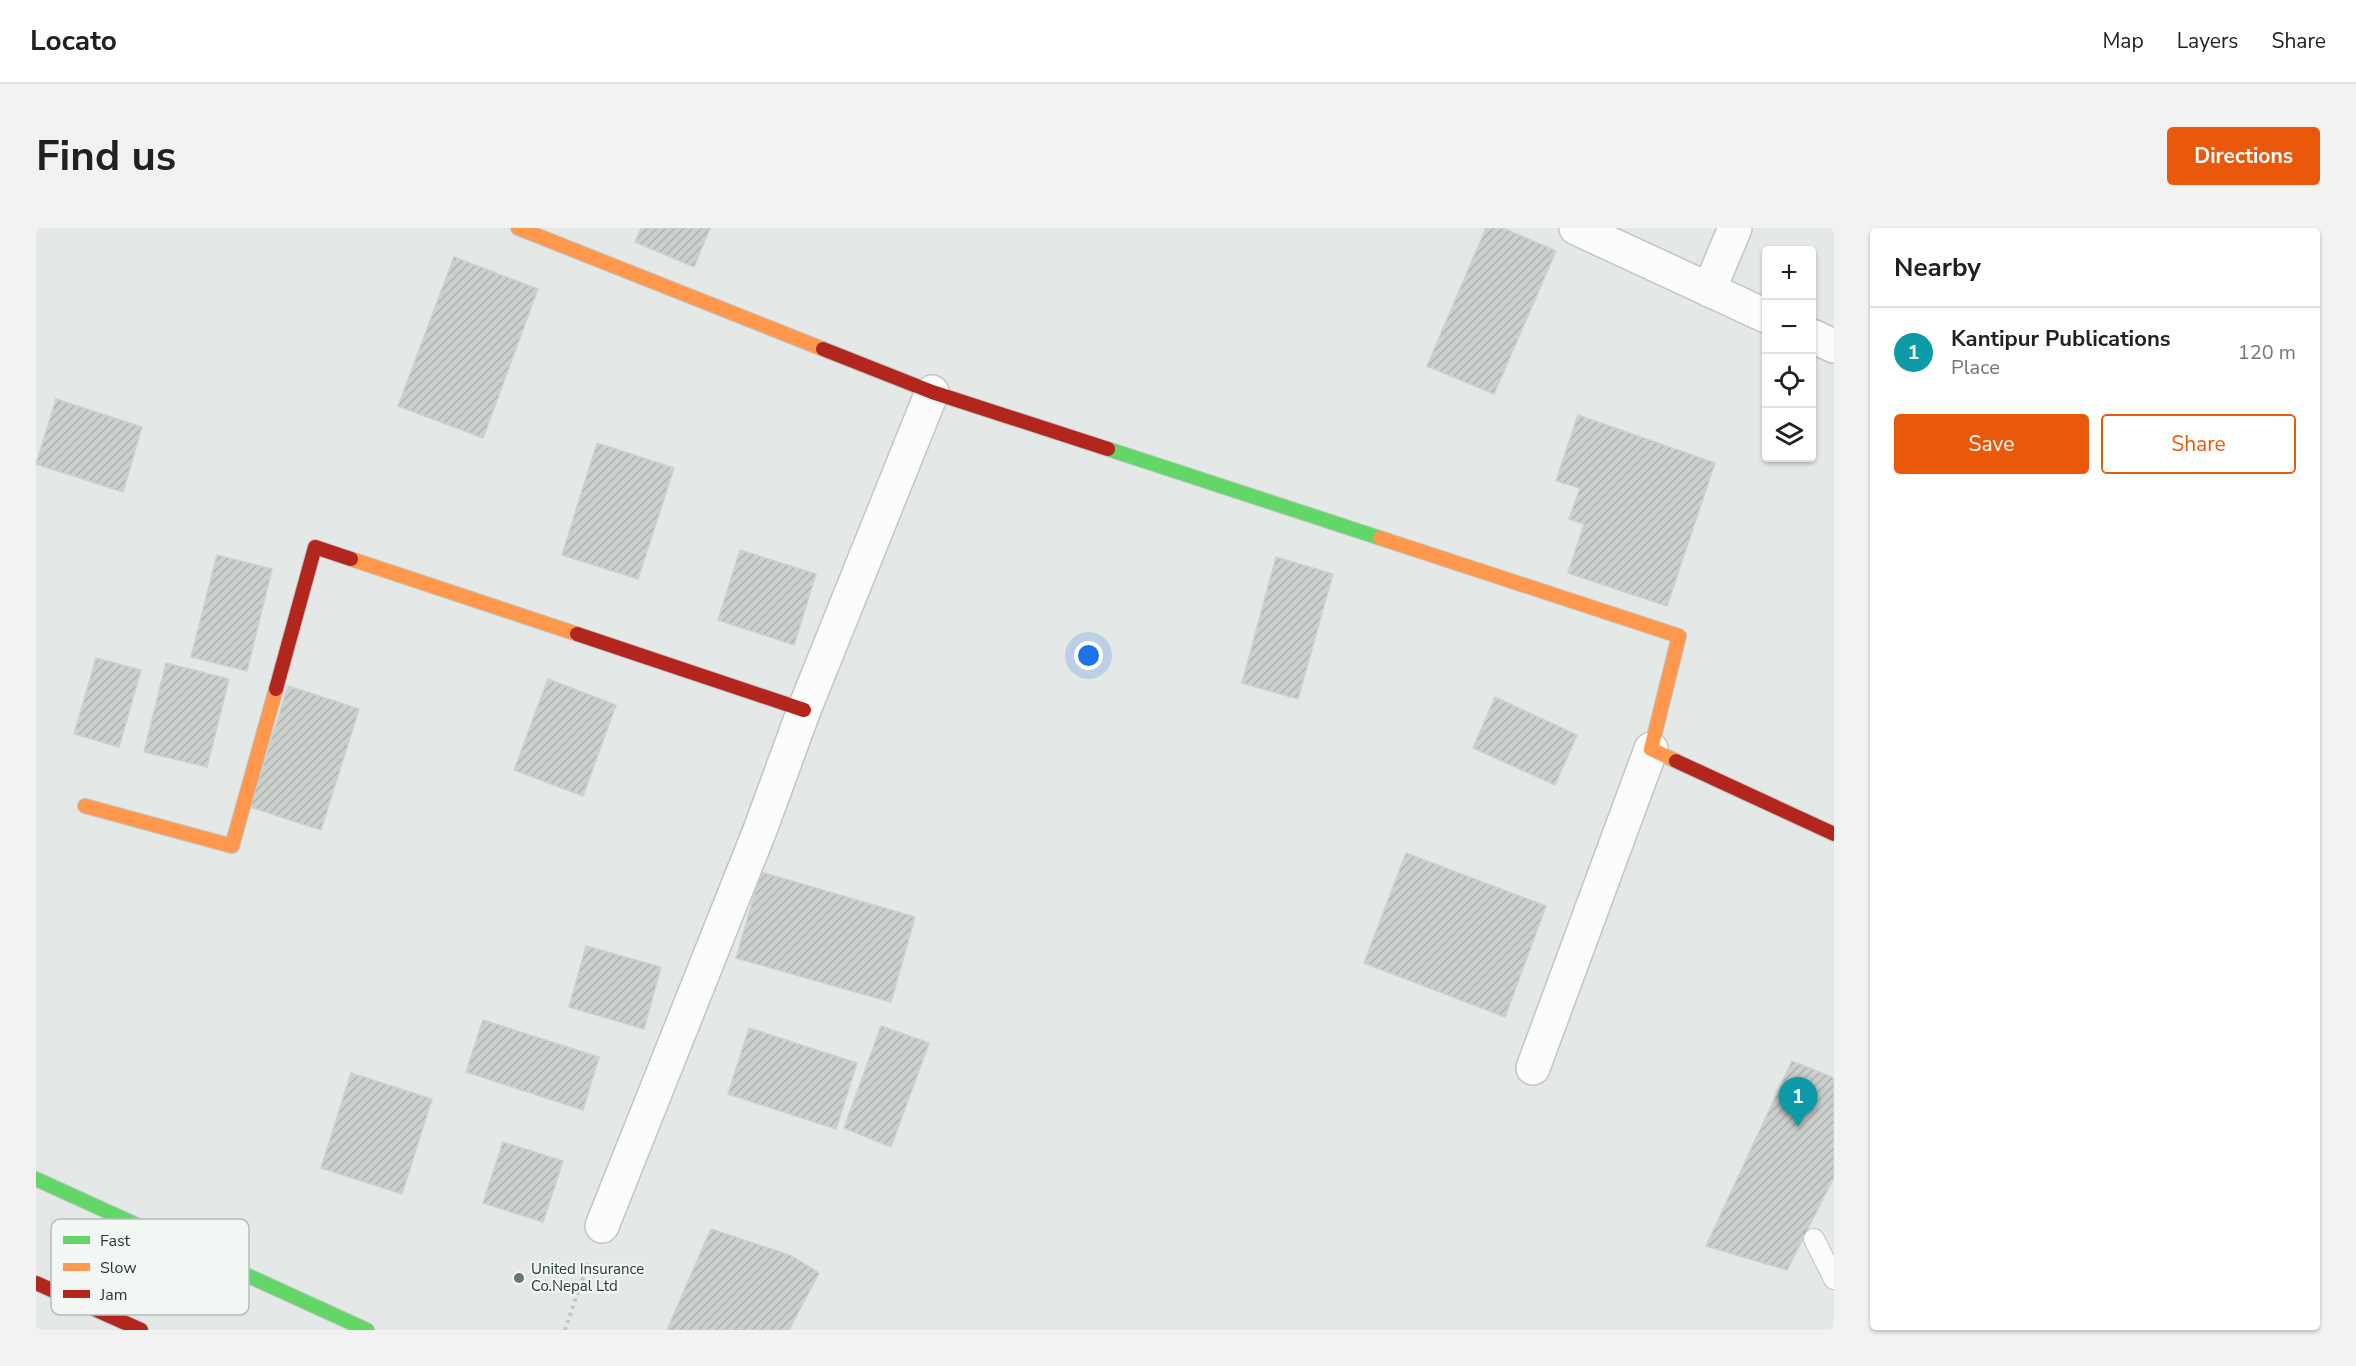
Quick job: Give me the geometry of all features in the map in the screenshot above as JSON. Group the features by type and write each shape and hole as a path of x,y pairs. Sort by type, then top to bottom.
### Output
{"main road":[{"path":"518,228 932,393 1679,636 1651,749 1834,834"},
{"path":"85,806 232,846 315,547 804,710"},
{"path":"36,1179 124,1219"},
{"path":"249,1276 367,1330"},
{"path":"36,1283 51,1290"},
{"path":"107,1315 141,1330"}],"street":[{"path":"1576,228 1762,314"},
{"path":"1709,290 1735,228"},
{"path":"1816,338 1834,346"},
{"path":"602,1226 756,841 804,710 932,393"},
{"path":"1533,1068 1651,749"}],"lane":[{"path":"1814,1239 1834,1279"}],"path":[{"path":"565,1330 602,1226"}],"building":[{"path":"641,228 710,228 694,267 635,242"},
{"path":"1486,228 1503,228 1556,251 1494,394 1427,366"},
{"path":"454,257 538,289 483,438 398,406"},
{"path":"56,399 142,427 123,492 36,464"},
{"path":"1578,415 1715,463 1667,606 1568,573 1584,524 1569,519 1580,488 1556,481"},
{"path":"597,443 674,468 638,579 562,555"},
{"path":"740,550 816,574 794,645 718,620"},
{"path":"217,555 272,569 247,671 191,657"},
{"path":"1276,557 1333,574 1298,699 1242,683"},
{"path":"96,658 141,670 119,747 74,734"},
{"path":"166,663 229,679 207,767 144,752"},
{"path":"548,679 616,705 583,796 514,770"},
{"path":"288,686 359,709 321,830 250,807"},
{"path":"1495,697 1577,735 1555,785 1473,748"},
{"path":"1406,853 1546,906 1505,1017 1364,963"},
{"path":"761,872 915,917 891,1002 736,958"},
{"path":"586,946 661,967 644,1029 569,1007"},
{"path":"483,1020 599,1057 583,1110 466,1072"},
{"path":"881,1026 929,1043 891,1147 844,1128"},
{"path":"749,1028 857,1063 836,1129 728,1094"},
{"path":"1792,1061 1834,1078 1834,1177 1787,1270 1706,1246"},
{"path":"351,1073 432,1099 402,1194 321,1168"},
{"path":"503,1142 563,1161 543,1222 483,1203"},
{"path":"711,1229 792,1256 819,1273 789,1330 667,1330"}],"traffic: fast":[{"path":"1108,449 1380,538"},
{"path":"36,1179 124,1219"},
{"path":"249,1276 367,1330"}],"traffic: slow":[{"path":"518,228 823,349"},
{"path":"1380,538 1679,636 1651,749 1676,761"},
{"path":"351,559 577,634"},
{"path":"85,806 232,846 276,689"}],"traffic: jam":[{"path":"823,349 932,392 1108,449"},
{"path":"276,689 315,547 351,559"},
{"path":"577,634 804,710"},
{"path":"1676,761 1834,834"},
{"path":"36,1283 51,1290"},
{"path":"107,1315 141,1330"}],"place":[{"name":"Kantipur Publications","path":"1798,1127"},
{"name":"United Insurance Co.Nepal Ltd","path":"519,1278"}]}
